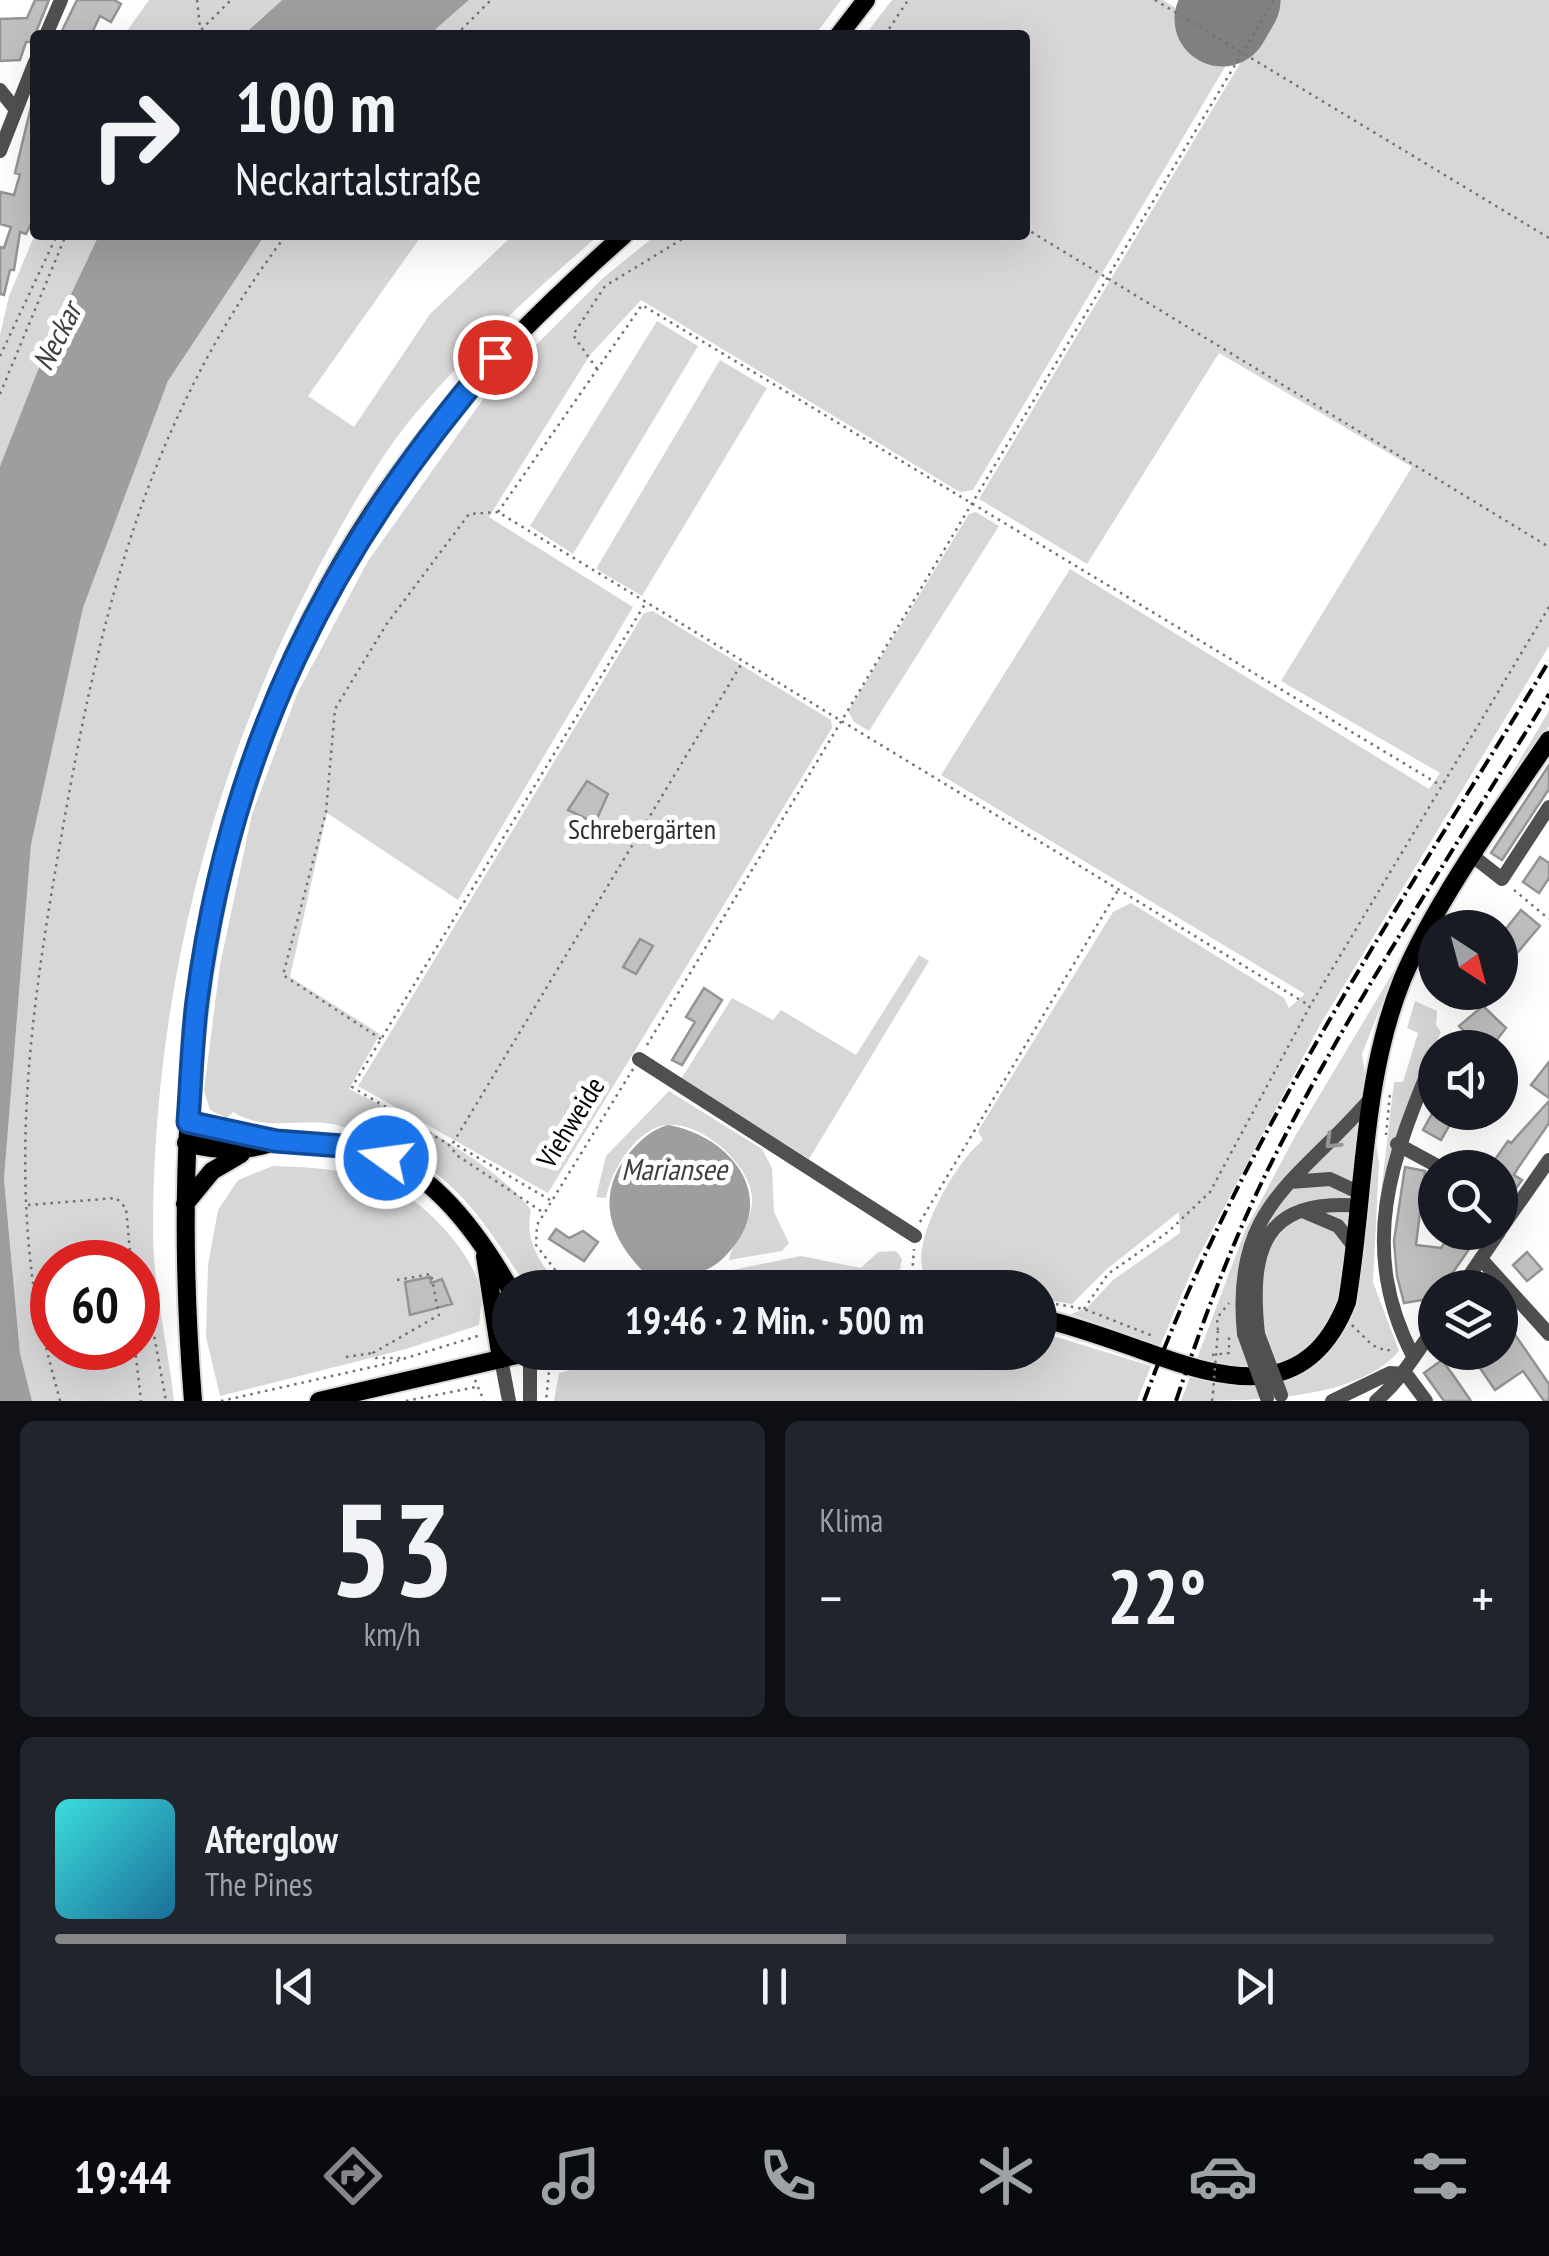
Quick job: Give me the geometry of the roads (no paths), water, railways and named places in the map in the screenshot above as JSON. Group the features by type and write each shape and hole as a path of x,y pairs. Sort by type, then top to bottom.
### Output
{"main road":[{"path":"842,30 866,0"},
{"path":"193,1401 184,1204 197,1001 244,781 287,670 347,554 417,450 495,357 619,240"},
{"path":"1057,1324 1199,1374 1240,1382 1260,1384 1297,1373 1323,1352 1340,1322 1356,1249 1372,1098 1403,979 1474,856 1549,740"},
{"path":"188,1122 276,1141 342,1146 386,1158 438,1194 497,1270"},
{"path":"184,1204 224,1160 276,1141"},
{"path":"186,1144 220,1151 256,1149"},
{"path":"484,1252 492,1304"},
{"path":"319,1401 492,1361"}],"street":[{"path":"48,30 61,0"},
{"path":"0,151 30,75"},
{"path":"0,90 16,110"},
{"path":"1474,856 1502,879 1549,807"},
{"path":"639,1059 915,1236"},
{"path":"1412,1356 1383,1279 1386,1214 1398,1144 1418,1096"},
{"path":"1276,1399 1244,1335 1241,1304 1248,1250 1275,1194 1372,1098"},
{"path":"1398,1144 1418,1155"},
{"path":"1518,1197 1549,1160"},
{"path":"1289,1182 1330,1179 1361,1200"},
{"path":"1244,1335 1260,1252 1280,1220 1297,1210 1361,1200"},
{"path":"1297,1210 1338,1226 1356,1249"},
{"path":"1473,1270 1486,1250"},
{"path":"1480,1259 1549,1334"},
{"path":"1376,1401 1406,1374 1418,1348"},
{"path":"503,1370 510,1401"},
{"path":"530,1370 530,1401"},
{"path":"1332,1401 1390,1373 1406,1374 1426,1401"}],"water":[{"path":"282,0 469,0 435,30 249,30"},
{"name":"Neckar","path":"97,240 262,240 168,381 83,608 31,845 4,1179 20,1353 32,1401 0,1401 0,466 53,332"},
{"name":"Mariansee","path":"668,1125 708,1139 738,1167 747,1184 747,1222 731,1250 712,1267 642,1270 615,1230 610,1215 612,1184 630,1152"}],"railway":[{"path":"1144,1401 1183,1303 1277,1114 1328,1022 1549,661"},
{"path":"1176,1401 1236,1240 1290,1125 1398,938 1549,694"}],"park label":[{"name":"Schrebergärten","path":"642,828"}]}
